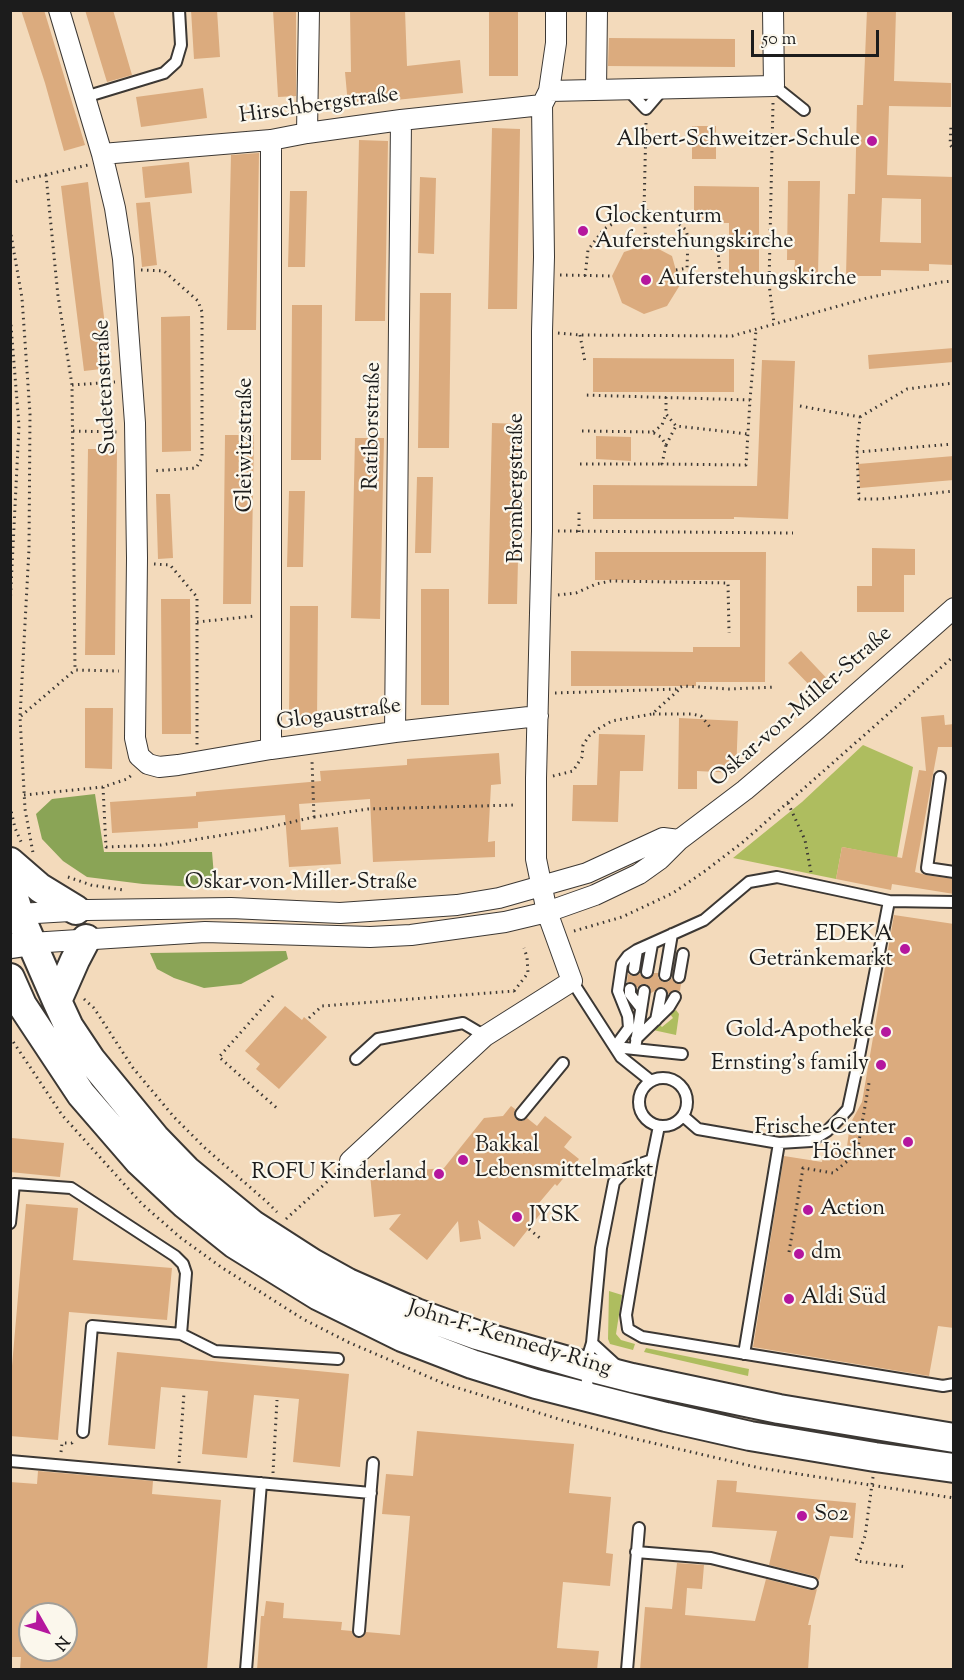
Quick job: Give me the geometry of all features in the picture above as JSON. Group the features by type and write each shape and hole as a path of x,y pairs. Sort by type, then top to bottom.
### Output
{"main road":[{"path":"22,859 40,888 76,910"},
{"name":"John-F.-Kennedy-Ring","path":"10,885 21,944 71,1000 69,1027 91,1060 155,1138 186,1170 253,1225 312,1263 416,1314 477,1335 588,1355 632,1378 779,1409 954,1438"},
{"path":"71,1000 75,960 87,939"},
{"name":"John-F.-Kennedy-Ring","path":"10,978 16,1001 81,1094 110,1130 161,1183 235,1244 319,1296 402,1337 472,1364 589,1398 750,1436 954,1468"}],"street":[{"name":"Sudetenstraße","path":"59,10 103,157 114,208 123,270 135,432 136,747 139,756 148,764"},
{"path":"306,133 309,10"},
{"name":"Brombergstraße","path":"556,10 556,43 546,98 536,859 547,912 572,981"},
{"path":"596,89 597,10"},
{"path":"546,98 596,89 774,86 773,10"},
{"name":"Hirschbergstraße","path":"103,157 271,140 546,98"},
{"name":"Ratiborstraße","path":"394,732 401,120"},
{"name":"Gleiwitzstraße","path":"271,140 271,749"},
{"name":"Oskar-von-Miller-Straße","path":"21,944 205,932 370,937 411,935 474,928 547,912 595,895 639,874 660,859 679,840 763,775 954,608"},
{"name":"Glogaustraße","path":"148,764 159,767 178,765 394,732 538,716"},
{"name":"Oskar-von-Miller-Straße","path":"15,914 76,910 231,908 340,913 457,906 499,898 587,873 663,838 679,840"},
{"path":"350,1161 485,1036 572,981"}],"lane":[{"path":"86,97 164,73 176,62 181,45 179,10"},
{"path":"774,86 804,110"},
{"path":"626,88 646,109 664,88"},
{"path":"940,777 927,868 954,872"},
{"path":"615,1047 629,1028 628,1016 618,991 622,964 628,956 704,920 749,882 777,877 889,901 954,902"},
{"path":"683,1116 698,1129 779,1143 811,1141 827,1131 848,1109 889,901"},
{"path":"664,975 672,934"},
{"path":"647,972 652,944"},
{"path":"634,969 637,950"},
{"path":"679,977 683,954"},
{"path":"572,981 621,1057 651,1081"},
{"path":"630,989 630,994 641,1008"},
{"path":"635,1044 644,991"},
{"path":"656,1020 661,994"},
{"path":"635,1044 669,1007 675,997"},
{"path":"357,1059 378,1040 463,1023 485,1036"},
{"path":"615,1047 635,1044 682,1054"},
{"path":"521,1114 563,1063"},
{"path":"665,1077 672,1079 684,1088 688,1103 683,1116 671,1125 659,1126 646,1120 639,1104 644,1087 651,1081 665,1077"},
{"path":"659,1126 626,1315 625,1323 628,1329 642,1337 943,1386 954,1384"},
{"path":"744,1354 779,1143"},
{"path":"589,1398 588,1355 601,1248 614,1182 626,1168 652,1160"},
{"path":"10,1223 14,1184 71,1188 175,1256 183,1264 186,1273 181,1334"},
{"path":"83,1432 92,1326 181,1334 215,1351 338,1359"},
{"path":"10,1461 370,1493"},
{"path":"359,1631 373,1463"},
{"path":"246,1670 261,1483"},
{"path":"627,1670 639,1528"},
{"path":"636,1552 711,1558 812,1583"}],"path":[{"path":"774,86 769,284 774,323"},
{"path":"646,109 644,210 646,245"},
{"path":"954,123 951,126 950,145 954,150"},
{"path":"10,183 46,175 103,157"},
{"path":"46,175 58,297 72,386 75,670"},
{"path":"585,276 588,250 604,229 629,214 644,210 670,217 686,230 687,268 676,270"},
{"path":"10,229 22,298 31,443 29,549 20,717 24,795 22,859"},
{"path":"688,238 718,251 721,283 769,284"},
{"path":"123,270 164,271 198,301 202,312 202,458 196,468 188,470 136,471"},
{"path":"544,275 612,276"},
{"path":"542,331 580,335 732,336 867,298 954,281"},
{"path":"10,313 19,426 10,607"},
{"path":"580,464 746,465 756,330"},
{"path":"580,335 585,362"},
{"path":"72,386 132,381"},
{"path":"800,406 860,417 907,389 954,383"},
{"path":"583,395 750,400"},
{"path":"652,432 662,425 666,414 666,397"},
{"path":"666,414 676,426 748,434"},
{"path":"860,417 857,452 859,499 954,491"},
{"path":"662,464 666,445 676,426"},
{"path":"582,430 652,432 661,436 666,445"},
{"path":"73,431 135,432"},
{"path":"857,452 954,444"},
{"path":"579,508 579,532"},
{"path":"542,531 793,533"},
{"path":"137,564 170,565 197,597 197,743"},
{"path":"541,596 576,593 596,584 611,581 728,583 729,633"},
{"path":"197,622 251,616"},
{"path":"574,931 622,917 673,893 705,872 788,803 954,656"},
{"path":"20,717 75,670 136,671"},
{"path":"538,693 676,689 683,686 729,689 776,687"},
{"path":"652,714 683,686"},
{"path":"536,778 573,771 582,756 583,745 589,736 612,721 652,714 692,714 701,716 710,727"},
{"path":"311,744 314,817"},
{"path":"24,795 103,787 127,779 148,764"},
{"path":"103,787 106,847 151,846 189,841 368,809 516,805"},
{"path":"788,803 805,840 814,885"},
{"path":"10,806 15,828 23,845 22,859"},
{"path":"309,1018 322,1006 514,991 528,973 524,948"},
{"path":"514,991 526,1010"},
{"path":"273,996 219,1057 278,1109"},
{"path":"71,1000 94,1008 133,1068 174,1117 222,1164 293,1226"},
{"path":"284,1220 350,1161"},
{"path":"528,1229 541,1239"},
{"path":"178,1465 184,1394"},
{"path":"273,1471 277,1400"},
{"path":"61,1452 62,1443 72,1443"},
{"path":"874,1473 865,1536 856,1561 907,1567"}],"green space":[{"path":"863,745 913,767 897,858 842,847 836,879 733,858 802,802"},
{"path":"95,794 104,852 212,852 215,888 143,884 87,877 63,861 42,839 36,814 52,799"},
{"path":"286,951 288,959 241,984 204,988 174,978 157,969 150,953"},
{"path":"676,1010 679,1014 676,1035 653,1030 659,1024 662,1027 673,1018 670,1014"},
{"path":"609,1291 622,1295 616,1334 621,1340 635,1344 633,1350 610,1344 608,1339"},
{"path":"646,1348 749,1369 748,1376 644,1352"}],"building":[{"path":"21,10 44,10 85,145 64,151"},
{"path":"85,10 113,10 132,75 107,82"},
{"path":"191,10 217,10 220,57 194,59"},
{"path":"273,10 296,10 296,96 278,97"},
{"path":"350,10 405,10 407,66 460,60 463,93 348,105 345,72 351,72"},
{"path":"489,10 518,10 518,76 489,76"},
{"name":"Albert-Schweitzer-Schule","path":"867,10 896,10 894,81 951,83 951,107 889,106 887,175 954,177 954,265 929,264 929,271 881,270 881,276 846,276 848,194 855,194 857,105 863,105","holes":["882,198 921,199 921,243 880,242"]},
{"path":"609,38 735,39 735,67 608,66"},
{"path":"203,88 207,118 141,127 136,97"},
{"path":"692,126 716,126 716,159 692,159"},
{"path":"492,128 520,129 517,309 488,309"},
{"path":"359,140 388,141 385,321 355,321"},
{"path":"259,153 256,330 227,330 231,155"},
{"path":"189,162 192,193 145,198 142,167"},
{"path":"420,177 436,178 434,254 418,253"},
{"path":"788,181 820,181 818,275 794,274 795,260 787,260"},
{"path":"88,182 110,368 84,371 61,186"},
{"path":"694,186 759,187 759,277 729,277 729,223 694,223"},
{"path":"290,191 307,191 305,267 288,267"},
{"path":"150,202 157,265 142,267 136,203"},
{"name":"Auferstehungskirche","path":"649,244 672,256 680,285 667,306 644,314 622,303 612,276 624,252"},
{"path":"420,293 451,293 449,448 418,448"},
{"path":"292,305 322,305 321,460 291,460"},
{"path":"190,316 191,451 162,452 161,317"},
{"path":"954,348 954,362 869,369 868,355"},
{"path":"593,358 734,359 734,392 593,392"},
{"path":"762,360 795,361 788,519 734,517 734,519 593,519 593,485 757,486"},
{"path":"492,423 521,424 517,604 488,604"},
{"path":"225,435 254,435 251,604 223,604"},
{"path":"596,436 631,437 631,461 596,459"},
{"path":"355,438 384,438 380,619 351,618"},
{"path":"88,449 117,449 115,655 85,655"},
{"path":"954,456 954,480 860,488 858,464"},
{"path":"417,477 433,477 431,553 415,553"},
{"path":"289,491 305,491 303,567 287,567"},
{"path":"156,494 170,494 173,558 158,559"},
{"path":"872,548 915,549 915,575 904,575 904,612 857,612 857,586 872,586"},
{"path":"595,552 766,552 765,682 696,682 696,686 571,686 571,651 693,652 693,647 740,647 740,580 595,580"},
{"path":"421,589 449,589 449,705 421,705"},
{"path":"161,599 190,599 191,734 162,734"},
{"path":"290,606 318,606 317,721 289,721"},
{"path":"801,651 833,685 821,697 788,663"},
{"path":"85,708 113,708 112,769 85,768"},
{"path":"944,715 945,725 954,724 954,747 938,747 915,872 954,879 954,894 892,884 891,890 836,879 842,847 902,858 919,770 926,771 921,717"},
{"path":"679,718 738,721 736,773 697,771 697,789 678,789"},
{"path":"599,734 645,735 643,771 620,771 618,822 572,821 573,785 597,785"},
{"path":"499,753 501,784 491,785 488,842 495,841 495,857 373,862 370,799 299,804 301,830 338,827 341,864 289,867 285,815 198,822 198,828 112,833 110,802 196,796 196,792 321,781 320,771 407,765 407,759"},
{"name":"Frische-Center Höchner","path":"894,915 954,924 954,1328 938,1326 929,1376 753,1347 784,1156 822,1162 824,1151 846,1154 850,1124 862,1102"},
{"path":"654,973 658,973 658,978 663,982 668,982 672,978 675,983 681,984 680,991 675,990 668,994 662,987 651,993 651,988 646,984 641,984 637,988 633,982 627,982 628,974 633,976 640,974 646,979 652,977"},
{"path":"285,1006 302,1020 304,1017 327,1037 279,1089 256,1069 260,1064 245,1051"},
{"path":"511,1106 515,1109 514,1116 517,1120 523,1121 527,1118 537,1126 545,1116 572,1137 564,1147 579,1159 557,1186 555,1184 539,1203 545,1208 514,1247 478,1220 481,1239 460,1242 458,1221 427,1260 389,1229 401,1214 374,1217 370,1174 444,1168 484,1118 503,1116"},
{"path":"12,1138 64,1143 60,1177 10,1172"},
{"path":"26,1204 78,1208 73,1260 172,1268 167,1320 69,1312 58,1440 10,1436 10,1389"},
{"path":"117,1352 349,1374 340,1467 293,1462 299,1399 254,1395 247,1458 202,1454 208,1391 161,1387 155,1449 108,1445"},
{"path":"417,1431 574,1444 569,1493 611,1497 606,1553 613,1554 610,1586 563,1582 557,1648 599,1651 597,1670 257,1670 261,1616 264,1616 266,1601 284,1603 283,1618 342,1622 341,1630 352,1631 353,1635 358,1638 363,1637 366,1632 400,1635 410,1516 382,1514 386,1474 413,1476"},
{"path":"38,1471 153,1481 152,1494 221,1500 207,1670 20,1670 21,1662 78,1662 78,1602 18,1602 18,1657 10,1657 10,1482 37,1484"},
{"path":"717,1480 737,1481 736,1492 856,1503 853,1538 830,1536 819,1580 814,1576 769,1565 777,1531 712,1527"},
{"path":"677,1563 704,1565 702,1589 687,1588 685,1615 755,1621 766,1579 810,1590 817,1589 808,1625 811,1625 808,1670 640,1670 645,1607 672,1609"}],"place":[{"name":"Albert-Schweitzer-Schule","path":"872,141"},
{"name":"Glockenturm Auferstehungskirche","path":"583,231"},
{"name":"Auferstehungskirche","path":"646,280"},
{"name":"EDEKA Getränkemarkt","path":"905,949"},
{"name":"Gold-Apotheke","path":"886,1032"},
{"name":"Ernsting's family","path":"881,1065"},
{"name":"Frische-Center Höchner","path":"908,1142"},
{"name":"Bakkal Lebensmittelmarkt","path":"463,1160"},
{"name":"ROFU Kinderland","path":"439,1174"},
{"name":"Action","path":"808,1210"},
{"name":"JYSK","path":"517,1217"},
{"name":"dm","path":"799,1254"},
{"name":"Aldi Süd","path":"789,1299"},
{"name":"S02","path":"802,1516"}]}
